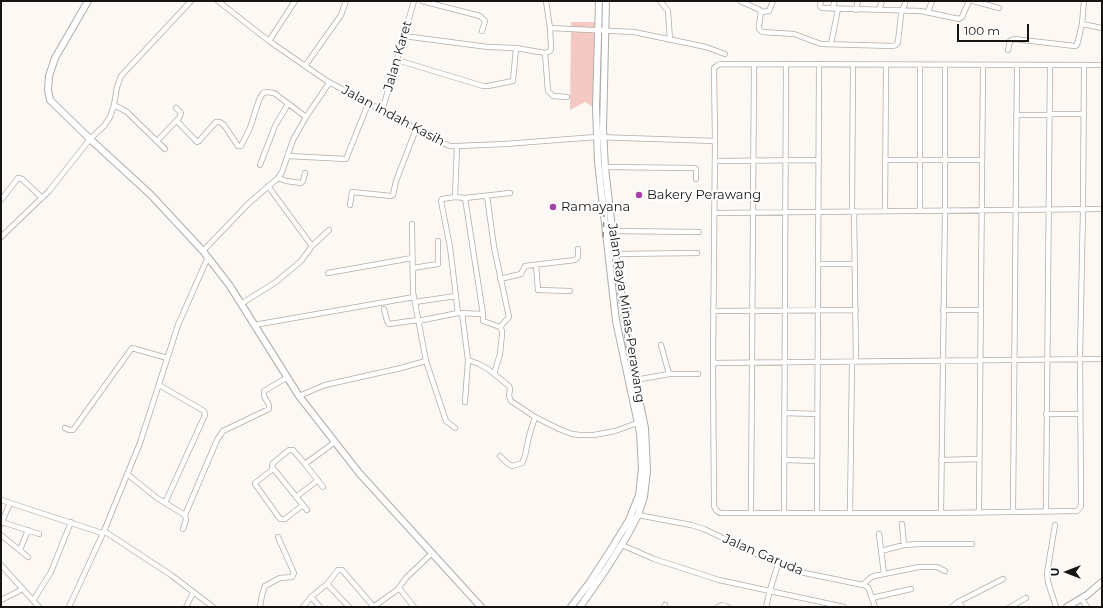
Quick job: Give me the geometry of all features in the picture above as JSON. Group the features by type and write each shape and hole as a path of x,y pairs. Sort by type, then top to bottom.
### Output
{"main road":[{"path":"88,1 55,58 49,76 48,86 50,100 151,196 203,251 230,286 286,378 299,396 360,474 481,607"},
{"name":"Jalan Raya Minas-Perawang","path":"599,1 602,30"},
{"name":"Jalan Raya Minas-Perawang","path":"581,607 622,545 638,515 646,487 646,439 616,320 598,162 600,137 602,30 606,1"},
{"name":"Jalan Raya Minas-Perawang","path":"571,607 590,582 612,548 638,502 642,485 641,422 615,254 600,137"},
{"path":"1067,607 1082,599 1102,582"}],"street":[{"path":"1,237 49,191 90,139 104,126 110,117 114,105 116,87 121,76 191,1"},
{"name":"Jalan Indah Kasih","path":"218,1 269,41 329,83 382,112 450,146 505,144 600,137 715,141"},
{"path":"269,41 295,1"},
{"path":"305,66 341,15 346,1"},
{"name":"Jalan Karet","path":"382,112 414,1"},
{"path":"422,1 480,16 485,21 482,31"},
{"path":"404,36 488,47 516,48 545,53 550,51 551,48 546,1"},
{"path":"660,1 668,11 670,40"},
{"path":"740,1 757,8 761,12"},
{"path":"761,12 769,11 774,1"},
{"path":"821,1 820,6 822,8 903,10 928,12 960,18 962,17 969,1"},
{"path":"831,44 835,1"},
{"path":"856,10 858,1"},
{"path":"879,10 882,1"},
{"path":"761,12 758,26 762,32 794,34 821,44 896,45 898,42 901,14 906,1"},
{"path":"928,12 932,1"},
{"path":"973,1 998,8"},
{"path":"1008,50 1010,41 1014,39 1077,45 1082,24 1084,1"},
{"path":"1082,24 1102,28"},
{"path":"550,28 634,32 706,47 725,54"},
{"path":"397,60 483,86 488,86 513,81 516,48"},
{"path":"545,53 548,92 553,96 567,97"},
{"path":"1084,65 1080,359 1080,508 1077,511 941,513 720,513 716,510 714,506 713,363 715,67 721,64 1102,65"},
{"path":"751,512 751,311 754,64"},
{"path":"784,512 786,64"},
{"path":"817,512 819,64"},
{"path":"850,513 856,310 853,211 853,65"},
{"path":"885,211 886,65"},
{"path":"920,65 920,210"},
{"path":"941,513 945,210 945,65"},
{"path":"979,512 982,65"},
{"path":"1013,511 1016,65"},
{"path":"1046,511 1050,65"},
{"path":"203,251 248,204 278,178 282,172 293,140 306,117 329,83"},
{"path":"177,121 196,142 199,141 216,122 220,122 224,125 238,146 241,146 250,128 259,100 263,93 274,93 306,117"},
{"path":"260,165 275,126 288,104"},
{"path":"288,156 346,159 368,104"},
{"path":"114,105 126,112 165,149"},
{"path":"157,141 177,121 181,114 176,108"},
{"path":"1016,115 1084,114"},
{"path":"350,205 352,192 393,195 396,181 416,129"},
{"path":"455,197 456,146"},
{"path":"715,161 819,160"},
{"path":"886,160 982,160"},
{"path":"605,167 694,168 696,170 696,179"},
{"path":"278,178 286,181 301,183 305,173"},
{"path":"1,200 18,178 20,178 42,198"},
{"path":"268,186 312,246"},
{"path":"465,402 468,360 441,201 442,199 455,197 465,198 510,193"},
{"path":"487,196 500,279 509,317 500,327"},
{"path":"465,198 482,314 484,321 500,327 502,331 500,354 494,374"},
{"path":"714,213 982,209 1102,209"},
{"path":"412,224 414,299 426,361 446,422 455,428"},
{"path":"241,304 276,282 301,261 312,246 329,230"},
{"path":"612,231 699,232"},
{"path":"413,268 438,264 438,241"},
{"path":"500,279 521,274 524,267 576,260 578,257 578,249"},
{"path":"615,254 697,253"},
{"path":"69,607 103,532 140,443 178,325 208,257"},
{"path":"328,273 412,258"},
{"path":"818,264 855,264"},
{"path":"536,265 538,290 570,291"},
{"path":"254,325 414,299 456,296"},
{"path":"384,309 388,324 460,313 482,314"},
{"path":"713,311 856,310"},
{"path":"943,310 980,310"},
{"path":"661,345 669,374"},
{"path":"65,428 73,430 132,348 167,358"},
{"path":"713,363 1102,359"},
{"path":"468,360 478,364 494,374 510,387 509,396 511,401 535,417 559,429 580,436 589,436 615,431 641,422"},
{"path":"299,396 325,385 426,361"},
{"path":"635,380 669,374 698,374"},
{"path":"183,529 186,520 185,515 217,440 223,431 269,409 269,404 264,396 264,391 286,378"},
{"path":"159,384 204,411 205,415 165,503"},
{"path":"784,413 817,414"},
{"path":"1046,414 1080,414"},
{"path":"500,456 512,466 522,463 535,417"},
{"path":"305,464 335,442"},
{"path":"307,510 274,469 272,465 273,463 290,450 293,450 323,487"},
{"path":"941,460 979,459"},
{"path":"784,460 817,461"},
{"path":"274,469 255,484 280,519 285,519 303,505"},
{"path":"127,474 165,503 185,515"},
{"path":"296,497 318,480"},
{"path":"1,500 103,532 171,575 192,593 213,607"},
{"path":"10,503 1,523 39,534"},
{"name":"Jalan Garuda","path":"638,515 698,527 778,564 800,572 863,585"},
{"path":"34,600 51,572 71,522"},
{"path":"902,524 904,545"},
{"path":"1054,525 1047,573 1048,582 1056,607"},
{"path":"20,550 28,530"},
{"path":"879,534 884,574"},
{"path":"1,535 28,557"},
{"path":"260,607 265,586 280,578 292,577 294,574 278,537"},
{"path":"881,551 904,545 972,544"},
{"path":"622,545 654,560 719,580 844,607"},
{"path":"303,607 311,597 327,584 338,570 342,570 373,607 380,605 399,588 406,578 432,553"},
{"path":"766,607 778,564"},
{"path":"1,565 40,607"},
{"path":"875,607 868,587 863,585 870,578 918,567 937,567 945,571"},
{"path":"952,607 958,602 1003,579"},
{"path":"327,584 349,607"},
{"path":"399,588 414,607"},
{"path":"872,598 911,588"},
{"path":"1,600 23,589"},
{"path":"186,607 192,593"},
{"path":"311,597 320,607"},
{"path":"1010,607 1026,598"},
{"path":"1082,599 1087,607"},
{"path":"958,602 962,607"},
{"path":"718,607 722,605 728,607"}],"shaded area":[{"path":"571,22 601,22 598,110 585,102 570,110"}],"railway":[{"path":"603,237 604,215"}],"place":[{"name":"Bakery Perawang","path":"639,195"},
{"name":"Ramayana","path":"553,207"}]}
